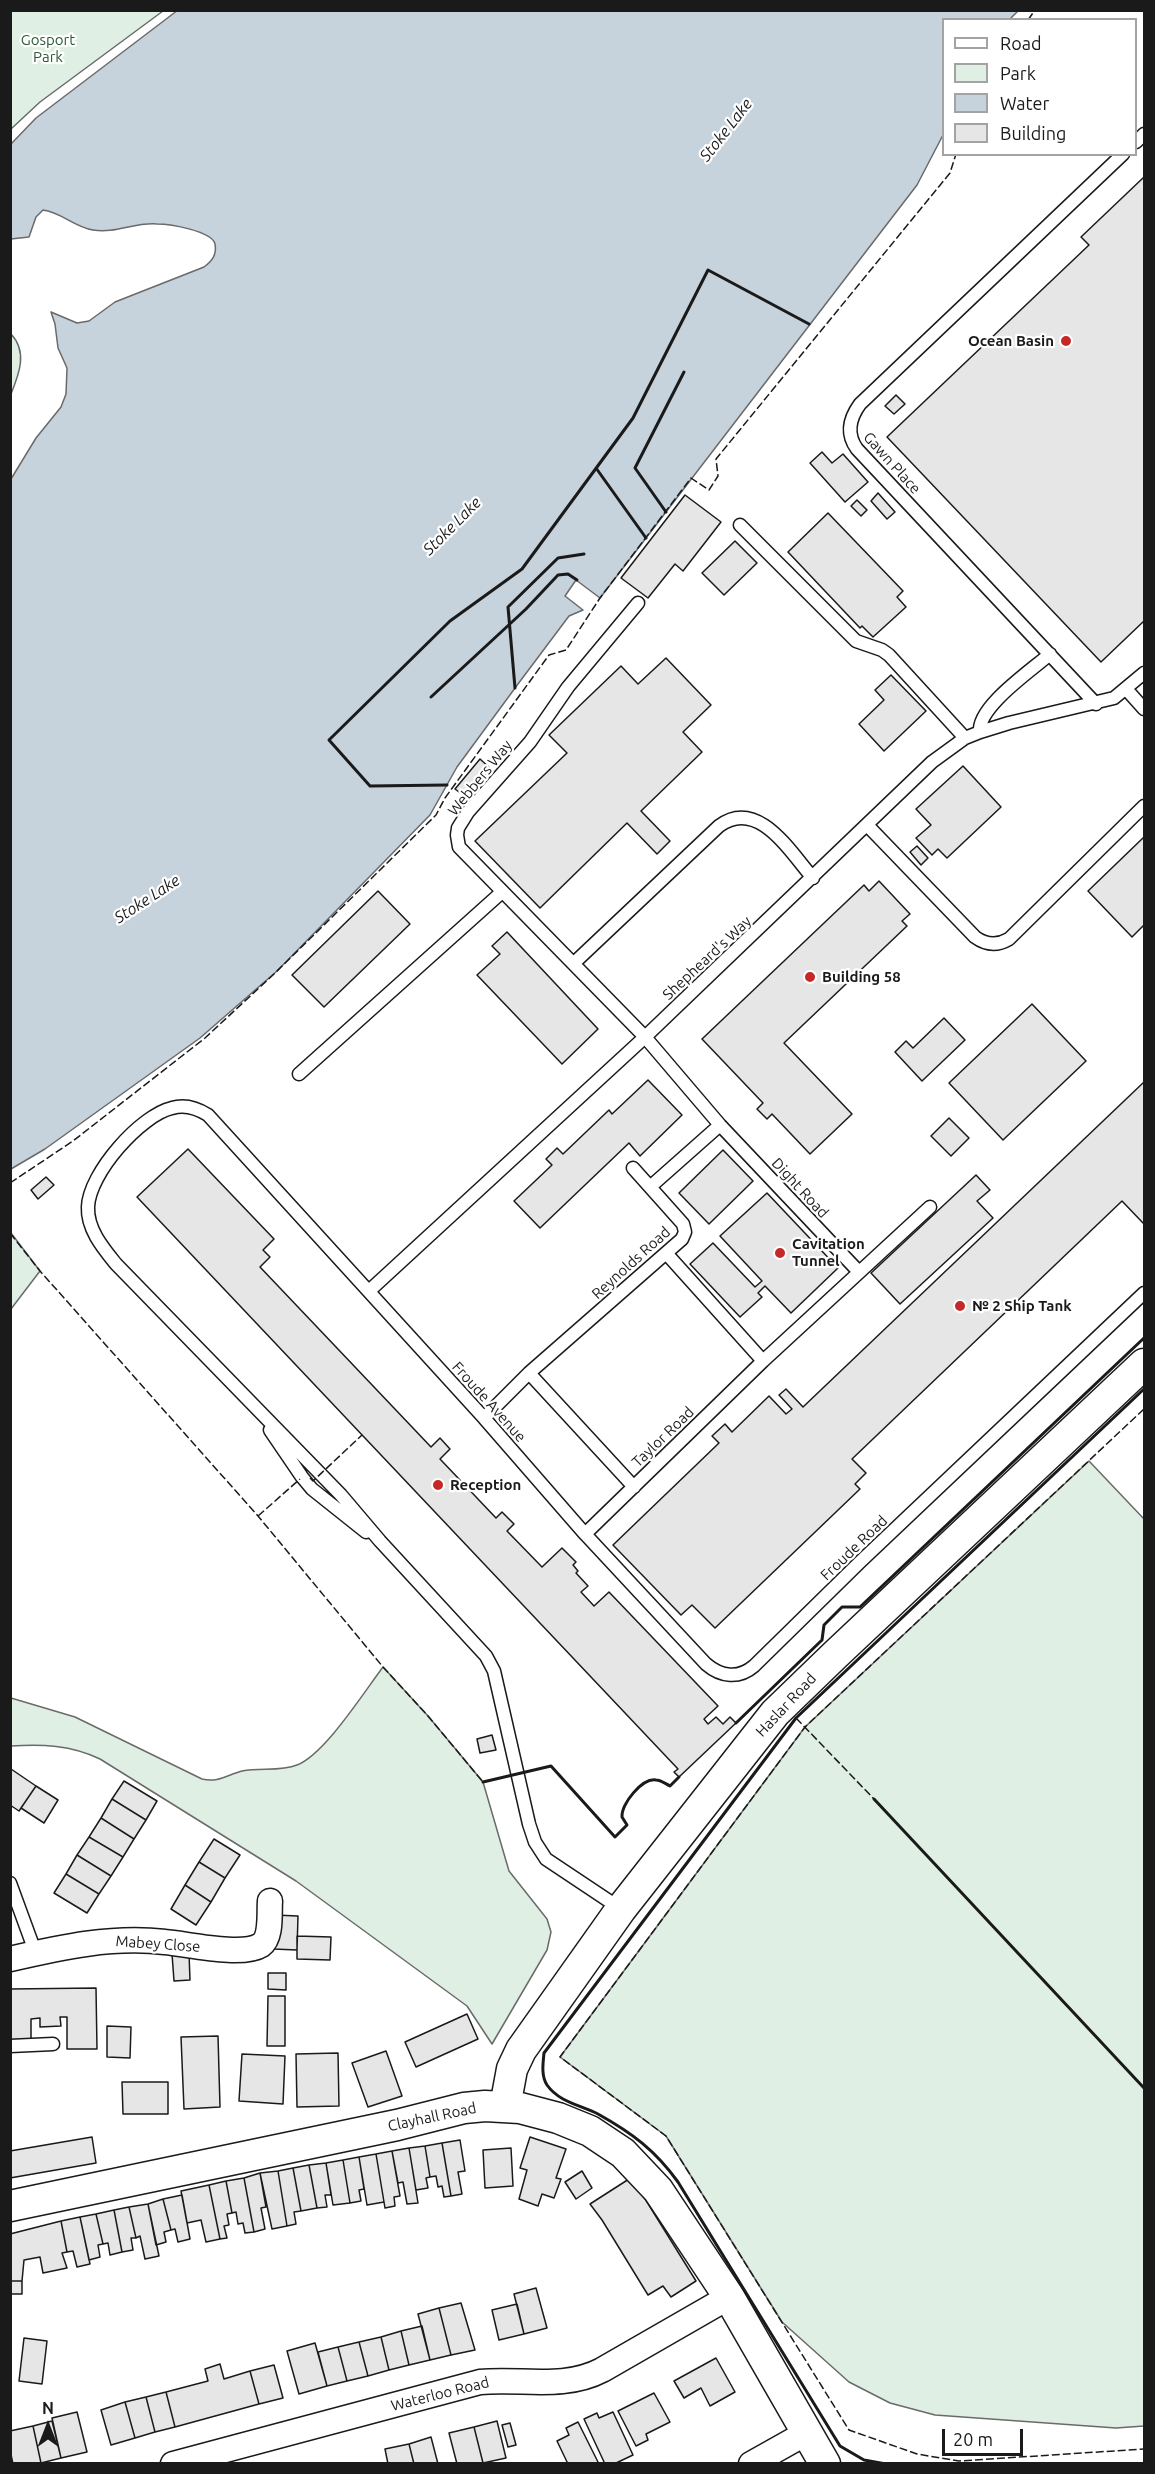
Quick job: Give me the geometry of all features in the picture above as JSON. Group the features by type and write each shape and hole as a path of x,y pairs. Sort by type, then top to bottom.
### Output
{"street":[{"name":"Haslar Road","path":"505,2107 512,2069 521,2050 621,1909 761,1730 787,1701 1144,1364"},
{"name":"Mabey Close","path":"10,1959 100,1941 128,1940 232,1949 253,1948 263,1944 267,1936 270,1901"},
{"name":"Clayhall Road","path":"10,2206 397,2125 477,2106 529,2110 558,2118 590,2131 623,2153 658,2190 729,2297 825,2463"},
{"name":"Waterloo Road","path":"173,2463 480,2382 514,2380 550,2382 579,2379 602,2370 729,2297"},
{"path":"751,2463 808,2432"}],"lane":[{"name":"Gawn Place","path":"1096,704 857,449 850,438 849,427 860,405 1121,156"},
{"path":"740,525 854,639 889,655 965,738"},
{"name":"Webbers Way","path":"638,603 568,687 530,742 461,822 457,835 459,847 645,1037"},
{"path":"980,732 980,721 991,705 1050,654"},
{"path":"1096,704 1114,698 1127,690 1144,673"},
{"path":"1127,690 1144,709"},
{"name":"Shepheard's Way","path":"369,1292 645,1037 932,762 965,738 980,732 1009,723 1096,704"},
{"path":"867,825 975,937 985,943 996,944 1005,942 1015,934 1144,806"},
{"path":"574,963 730,818 746,817 762,822 813,878"},
{"path":"299,1074 502,892"},
{"name":"Dight Road","path":"645,1037 720,1125 859,1272"},
{"name":"Froude Avenue","path":"585,1534 484,1418 203,1112 189,1107 171,1108 154,1116 114,1154 92,1187 88,1214 94,1232 116,1264 250,1403 312,1489 380,1541 490,1662 529,1824 543,1856 621,1909"},
{"path":"633,1168 650,1187 720,1125"},
{"name":"Reynolds Road","path":"484,1418 529,1373 682,1239 685,1229 650,1187"},
{"name":"Taylor Road","path":"585,1534 763,1361 930,1207"},
{"path":"666,1253 763,1361"},
{"name":"Froude Road","path":"585,1534 706,1664 726,1675 743,1673 754,1666 860,1562 1144,1293"},
{"path":"529,1373 634,1487"},
{"path":"10,1883 36,1954"},
{"path":"10,2046 53,2044"}],"green space":[{"name":"Gosport Park","path":"11,10 163,11 40,102 11,129"},
{"path":"11,334 21,356 19,371 11,394"},
{"path":"11,1233 40,1271 10,1309"},
{"path":"1089,1461 1144,1519 1144,2426 1116,2428 935,2415 890,2403 849,2382 782,2322 666,2136 560,2057 805,1727"},
{"path":"383,1667 428,1716 483,1782 509,1871 547,1919 551,1932 547,1950 492,2044 467,2006 296,1881 100,1759 78,1751 56,1747 11,1746 11,1698 75,1717 202,1779 218,1779 249,1770 290,1767 308,1759 320,1749"}],"water":[{"name":"Stoke Lake","path":"178,10 1018,11 1011,18 942,18 942,137 917,185 600,598 576,580 565,596 583,610 569,616 518,684 457,767 430,815 277,971 200,1038 45,1149 11,1169 11,479 36,438 61,407 66,394 67,368 58,348 51,312 77,323 89,321 115,302 204,267 215,251 212,239 199,232 180,227 149,224 101,231 80,226 50,211 43,210 36,217 29,237 11,239 11,144 36,118"}],"building":[{"name":"Ocean Basin","path":"1144,177 1144,621 1101,662 887,437 1089,245 1081,237"},
{"path":"896,395 905,404 894,414 885,406"},
{"path":"822,452 832,463 843,454 868,482 845,502 810,463"},
{"path":"878,493 895,512 887,519 871,501"},
{"path":"685,495 721,522 683,571 675,564 648,598 621,578"},
{"path":"857,500 867,510 861,516 851,506"},
{"path":"828,513 903,591 897,597 906,607 873,637 862,626 860,628 788,552"},
{"path":"735,541 757,563 724,595 702,573"},
{"path":"666,658 711,705 683,732 702,752 641,811 670,841 657,854 627,823 540,908 475,841 567,753 549,735 621,666 638,684"},
{"path":"891,675 926,711 884,751 859,724 884,700 875,690"},
{"path":"480,759 491,769 467,798 455,789"},
{"path":"963,766 1001,807 947,858 938,849 932,855 916,838 931,825 916,809"},
{"path":"1144,837 1144,925 1132,937 1088,891"},
{"path":"917,846 928,858 921,865 910,852"},
{"name":"Building 58","path":"879,881 910,914 902,921 907,926 784,1043 852,1114 810,1154 772,1114 767,1119 757,1109 763,1103 702,1039 864,885 869,891"},
{"path":"378,891 410,924 324,1007 292,975"},
{"path":"507,932 598,1029 562,1064 477,975 500,954 492,946"},
{"path":"1032,1004 1086,1061 1003,1140 949,1083"},
{"path":"944,1018 965,1040 922,1081 895,1052 906,1041 913,1048"},
{"path":"648,1080 682,1115 640,1156 629,1143 540,1228 514,1201 552,1165 546,1159 557,1148 563,1154 609,1110 612,1114"},
{"name":"№ 2 Ship Tank","path":"1144,1082 1144,1222 1122,1201 852,1459 866,1473 855,1484 860,1489 715,1628 692,1605 681,1615 613,1545 719,1443 712,1436 725,1424 732,1432 769,1396 786,1414 792,1409 779,1395 786,1389 803,1407"},
{"path":"949,1118 969,1138 951,1156 931,1136"},
{"name":"Reception","path":"188,1149 274,1239 263,1250 270,1257 260,1267 431,1447 440,1438 450,1449 440,1459 496,1518 502,1512 514,1524 507,1531 542,1567 562,1548 576,1562 573,1565 578,1571 576,1573 588,1586 581,1592 594,1606 609,1592 718,1706 704,1719 708,1724 716,1717 723,1724 730,1717 736,1723 679,1777 674,1772 678,1769 137,1197"},
{"path":"723,1150 753,1181 709,1224 679,1193"},
{"path":"976,1175 990,1190 977,1201 993,1218 900,1304 871,1273"},
{"path":"46,1177 54,1185 38,1199 31,1190"},
{"name":"Cavitation Tunnel","path":"767,1193 838,1268 791,1313 765,1286 758,1293 762,1297 740,1317 690,1264 713,1243 755,1287 762,1281 720,1236"},
{"path":"492,1735 496,1750 480,1753 477,1739"},
{"path":"11,1769 36,1786 19,1811 10,1805"},
{"path":"124,1781 157,1801 146,1820 112,1799"},
{"path":"36,1786 58,1800 44,1823 21,1808"},
{"path":"112,1799 146,1820 134,1839 101,1818"},
{"path":"101,1818 134,1839 123,1857 89,1837"},
{"path":"89,1837 123,1857 111,1876 77,1855"},
{"path":"214,1839 240,1855 225,1878 199,1862"},
{"path":"77,1855 111,1876 99,1894 66,1874"},
{"path":"199,1862 225,1878 211,1902 185,1885"},
{"path":"66,1874 99,1894 87,1913 54,1893"},
{"path":"185,1885 211,1902 196,1925 171,1909"},
{"path":"274,1915 298,1916 297,1950 273,1949"},
{"path":"297,1936 331,1937 330,1960 297,1959"},
{"path":"189,1953 190,1980 174,1981 172,1954"},
{"path":"268,1973 286,1973 286,1990 268,1989"},
{"path":"96,1988 97,2049 67,2049 67,2017 60,2017 61,2026 40,2027 40,2018 31,2019 31,2040 11,2040 10,1989"},
{"path":"268,1996 285,1996 285,2046 267,2046"},
{"path":"467,2014 478,2039 416,2067 405,2042"},
{"path":"107,2026 131,2027 130,2058 107,2057"},
{"path":"218,2036 220,2107 184,2109 181,2037"},
{"path":"386,2051 402,2096 368,2107 352,2063"},
{"path":"338,2053 339,2106 297,2107 296,2054"},
{"path":"242,2054 285,2056 283,2104 239,2101"},
{"path":"122,2082 168,2082 168,2114 123,2114"},
{"path":"92,2137 96,2163 10,2178 10,2151"},
{"path":"530,2137 566,2149 556,2178 561,2179 554,2198 542,2194 538,2206 519,2199 527,2170 520,2168"},
{"path":"460,2140 465,2171 458,2172 462,2194 451,2196 442,2143"},
{"path":"442,2143 451,2196 444,2197 442,2186 438,2187 436,2176 430,2177 425,2146"},
{"path":"425,2146 430,2177 426,2178 428,2188 416,2190 409,2148"},
{"path":"409,2148 418,2203 407,2204 403,2182 398,2183 392,2151"},
{"path":"511,2148 513,2186 485,2188 483,2150"},
{"path":"392,2151 400,2196 394,2197 395,2206 385,2208 376,2154"},
{"path":"376,2154 384,2202 367,2205 359,2157"},
{"path":"359,2157 364,2189 359,2190 361,2201 350,2203 343,2160"},
{"path":"343,2160 350,2203 333,2205 326,2163"},
{"path":"326,2163 331,2195 325,2195 327,2207 317,2208 309,2165"},
{"path":"309,2165 317,2208 301,2211 293,2168"},
{"path":"293,2168 301,2211 294,2212 296,2224 287,2226 278,2171"},
{"path":"278,2171 287,2226 272,2229 260,2173"},
{"path":"582,2171 592,2188 576,2199 565,2182"},
{"path":"260,2173 266,2207 261,2208 265,2229 254,2232 244,2178"},
{"path":"244,2178 254,2232 245,2233 243,2223 238,2224 236,2212 232,2213 226,2181"},
{"path":"629,2179 642,2194 696,2281 671,2297 663,2286 648,2295 590,2204"},
{"path":"226,2181 232,2213 227,2214 229,2225 224,2226 227,2238 220,2239 209,2185"},
{"path":"209,2185 220,2239 206,2242 201,2220 187,2223 181,2191"},
{"path":"182,2195 190,2239 178,2242 175,2229 171,2230 163,2199"},
{"path":"163,2199 171,2230 164,2232 166,2242 156,2245 148,2204"},
{"path":"148,2204 159,2256 145,2259 140,2236 136,2238 129,2207"},
{"path":"129,2207 136,2238 131,2238 133,2250 122,2252 114,2210"},
{"path":"114,2210 122,2252 110,2255 108,2243 103,2244 96,2214"},
{"path":"96,2214 103,2244 98,2245 100,2257 89,2260 80,2217"},
{"path":"80,2217 90,2264 77,2267 73,2251 67,2252 61,2221"},
{"path":"61,2221 67,2252 62,2253 67,2268 43,2273 40,2257 24,2260 22,2281 10,2281 10,2234"},
{"path":"10,2281 22,2281 22,2294 10,2294"},
{"path":"536,2288 547,2328 524,2334 514,2294"},
{"path":"461,2303 475,2350 451,2355 439,2308"},
{"path":"517,2304 524,2334 499,2340 492,2310"},
{"path":"439,2308 451,2355 430,2360 418,2314"},
{"path":"422,2326 430,2360 409,2365 401,2331"},
{"path":"401,2331 409,2365 389,2370 381,2337"},
{"path":"381,2337 389,2370 368,2376 359,2342"},
{"path":"24,2338 47,2341 42,2384 19,2381"},
{"path":"359,2342 368,2376 347,2381 338,2347"},
{"path":"315,2343 327,2386 299,2394 287,2351"},
{"path":"338,2347 347,2381 327,2386 318,2352"},
{"path":"716,2358 735,2392 710,2406 701,2388 684,2398 674,2381"},
{"path":"220,2364 224,2379 250,2371 259,2404 175,2427 166,2392 208,2381 205,2369"},
{"path":"274,2365 283,2398 259,2404 250,2371"},
{"path":"166,2392 175,2427 155,2432 146,2397"},
{"path":"654,2393 670,2422 646,2434 648,2440 636,2446 618,2411"},
{"path":"146,2397 155,2432 135,2438 125,2402"},
{"path":"125,2402 135,2438 111,2445 101,2410"},
{"path":"77,2412 87,2452 61,2458 52,2418"},
{"path":"613,2412 633,2455 614,2464 605,2464 584,2419 597,2413 599,2418"},
{"path":"52,2421 61,2458 41,2463 33,2426"},
{"path":"497,2421 506,2458 483,2463 474,2427"},
{"path":"578,2422 599,2464 568,2464 557,2441 569,2435 566,2428"},
{"path":"510,2423 516,2445 508,2447 502,2425"},
{"path":"33,2426 41,2463 13,2464 10,2431"},
{"path":"474,2427 483,2463 457,2464 449,2433"},
{"path":"431,2437 438,2464 414,2464 409,2444"},
{"path":"409,2444 414,2464 388,2464 385,2449"}],"fence":[{"path":"1029,18 1035,10"},
{"path":"10,1183 73,1141 205,1038 274,974 436,815 445,798 549,655 566,650 600,598 691,478 709,490 718,476 716,459 950,173 955,156"},
{"path":"10,1233 40,1271 258,1516 383,1667 428,1716 483,1782"},
{"path":"1144,1409 805,1727 560,2057 666,2136 849,2430 917,2454 959,2461 1144,2449"},
{"path":"310,1478 313,1481 362,1435"},
{"path":"258,1516 300,1479"},
{"path":"796,1718 874,1799"}],"wall":[{"path":"447,785 370,786 329,740 450,621 522,569 633,418 708,270 809,324"},
{"path":"666,512 635,468 684,372"},
{"path":"596,468 646,538"},
{"path":"515,688 508,607 558,558 584,554"},
{"path":"431,697 526,609 558,575 568,574 577,580"},
{"path":"736,1723 822,1640 824,1625 842,1607 860,1607 1144,1338"},
{"path":"886,2464 864,2460 840,2446 678,2182 652,2151 632,2135 598,2114 552,2091 544,2078 544,2053 796,1718 1144,1389"},
{"path":"483,1782 551,1766 615,1837 627,1825 622,1817 625,1805 639,1787 650,1780 662,1781 670,1786 679,1777"},
{"path":"874,1799 1144,2088"}],"place":[{"name":"Ocean Basin","path":"1066,341"},
{"name":"Building 58","path":"810,977"},
{"name":"Cavitation Tunnel","path":"780,1253"},
{"name":"№ 2 Ship Tank","path":"960,1306"},
{"name":"Reception","path":"438,1485"}]}
